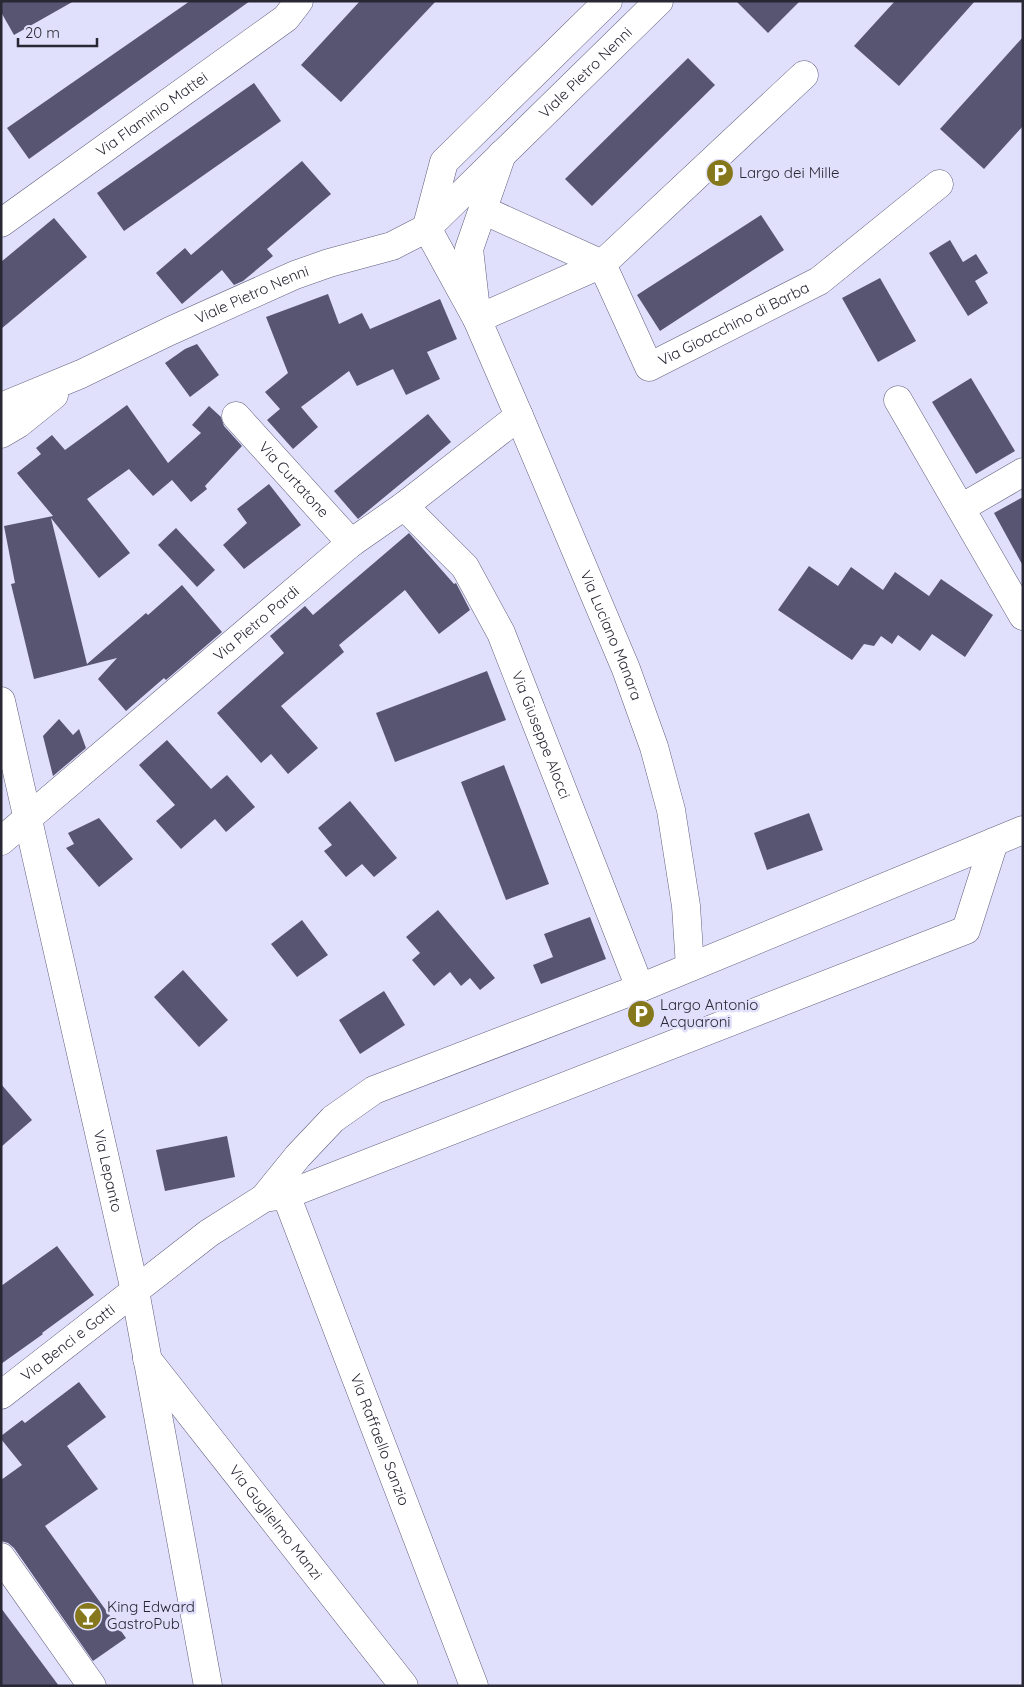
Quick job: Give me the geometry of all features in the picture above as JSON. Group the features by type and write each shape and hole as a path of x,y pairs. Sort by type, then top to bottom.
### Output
{"street":[{"name":"Via Flaminio Mattei","path":"1,223 286,18 298,1"},
{"path":"477,319 427,228 444,162 608,1"},
{"name":"Viale Pietro Nenni","path":"1,407 80,374 295,275 329,263 392,246 427,228 659,1"},
{"path":"477,319 602,264 804,75"},
{"path":"477,319 470,249 502,154"},
{"name":"Via Gioacchino di Barba","path":"602,264 650,368 819,280 939,184"},
{"path":"483,210 602,264"},
{"name":"Via Luciano Manara","path":"477,319 626,669 654,747 671,810 686,906 690,966"},
{"name":"Viale Pietro Nenni","path":"1,434 18,424 80,374"},
{"path":"898,400 1023,616"},
{"name":"Via Curtatone","path":"236,416 351,543"},
{"name":"Via Pietro Pardi","path":"1,841 351,543 404,506 519,416"},
{"path":"961,508 1023,472"},
{"name":"Via Giuseppe Alocci","path":"404,506 465,567 500,633 640,988"},
{"name":"Via Lepanto","path":"1,701 135,1291 208,1686"},
{"path":"275,1196 298,1156 333,1119 374,1090 640,988 1023,830"},
{"path":"135,1291 209,1233 275,1196 966,930 994,842"},
{"name":"Via Raffaello Sanzio","path":"275,1196 474,1686"},
{"name":"Via Benci e Gatti","path":"1,1395 135,1291"},
{"name":"Via Guglielmo Manzi","path":"147,1359 404,1686"},
{"path":"1,1557 92,1686"}],"building":[{"path":"1,1 74,1 14,35 1,12"},
{"path":"190,1 250,1 29,159 7,128"},
{"path":"360,1 436,1 341,102 301,65"},
{"path":"736,1 800,1 768,33"},
{"path":"895,1 975,1 899,86 854,46"},
{"path":"1023,37 1023,126 984,169 940,129"},
{"path":"688,58 715,85 592,206 565,179"},
{"path":"254,83 281,121 124,231 97,193"},
{"path":"302,161 331,194 267,249 273,256 243,281 234,285 222,270 182,304 156,273 185,248 191,255"},
{"path":"761,215 784,250 660,331 637,295"},
{"path":"54,218 87,257 1,329 1,262"},
{"path":"950,240 963,262 976,254 988,273 975,281 988,303 968,316 929,253"},
{"path":"880,278 916,341 878,362 842,298"},
{"path":"328,294 339,324 362,313 370,329 440,299 457,339 427,352 440,379 406,395 393,369 357,386 349,371 301,407 318,427 293,449 267,420 280,409 265,392 288,373 266,317"},
{"path":"197,344 219,375 190,397 165,363 185,349"},
{"path":"971,378 1015,451 976,474 932,402"},
{"path":"127,405 168,463 201,433 192,425 209,406 221,417 224,426 242,446 205,486 207,489 191,502 172,480 153,496 129,469 87,499 130,553 99,578 51,518 87,664 182,585 222,632 126,711 98,679 117,658 34,679 11,584 15,583 4,526 53,516 17,473 41,454 36,448 52,435 65,450"},
{"path":"428,414 451,442 358,519 334,491"},
{"path":"269,484 301,525 244,569 223,545 247,523 237,509"},
{"path":"1023,497 1023,566 994,513"},
{"path":"176,528 215,570 197,587 158,545"},
{"path":"409,533 454,584 456,583 470,610 439,634 405,590 339,645 344,652 281,706 318,748 288,774 271,754 261,763 217,713 284,653 270,636 305,606 313,615"},
{"path":"809,566 838,586 851,567 883,590 895,572 929,596 941,579 993,615 965,657 932,634 920,651 898,635 892,644 881,636 874,646 864,644 852,660 778,610"},
{"path":"487,671 506,720 395,762 376,713"},
{"path":"59,719 73,735 79,729 86,748 53,776 43,736"},
{"path":"167,740 211,789 227,775 255,807 226,832 215,819 181,849 156,821 175,805 139,765"},
{"path":"504,765 549,884 506,900 461,782"},
{"path":"350,801 397,858 374,877 362,864 346,877 324,851 332,845 318,828"},
{"path":"809,813 823,850 767,870 754,833"},
{"path":"99,818 133,859 99,887 66,848 74,844 68,833"},
{"path":"438,910 495,978 480,990 470,978 461,986 450,972 434,986 412,960 420,953 406,937"},
{"path":"590,917 606,959 541,984 533,965 553,957 544,934"},
{"path":"302,920 328,955 297,977 271,944"},
{"path":"183,970 228,1020 199,1047 154,997"},
{"path":"384,991 405,1025 360,1054 339,1020"},
{"path":"1,1084 32,1120 1,1147"},
{"path":"227,1136 235,1177 165,1191 156,1150"},
{"path":"57,1246 94,1295 1,1364 1,1286"},
{"path":"79,1382 106,1417 67,1446 98,1489 45,1526 126,1638 93,1661 14,1548 8,1543 1,1541 1,1480 22,1465 1,1439 1,1436 22,1420 25,1423"},
{"path":"1,1608 59,1686 1,1686"}],"place":[{"name":"Largo dei Mille","path":"720,173"},
{"name":"Largo Antonio Acquaroni","path":"641,1014"},
{"name":"King Edward GastroPub","path":"88,1616"}]}
